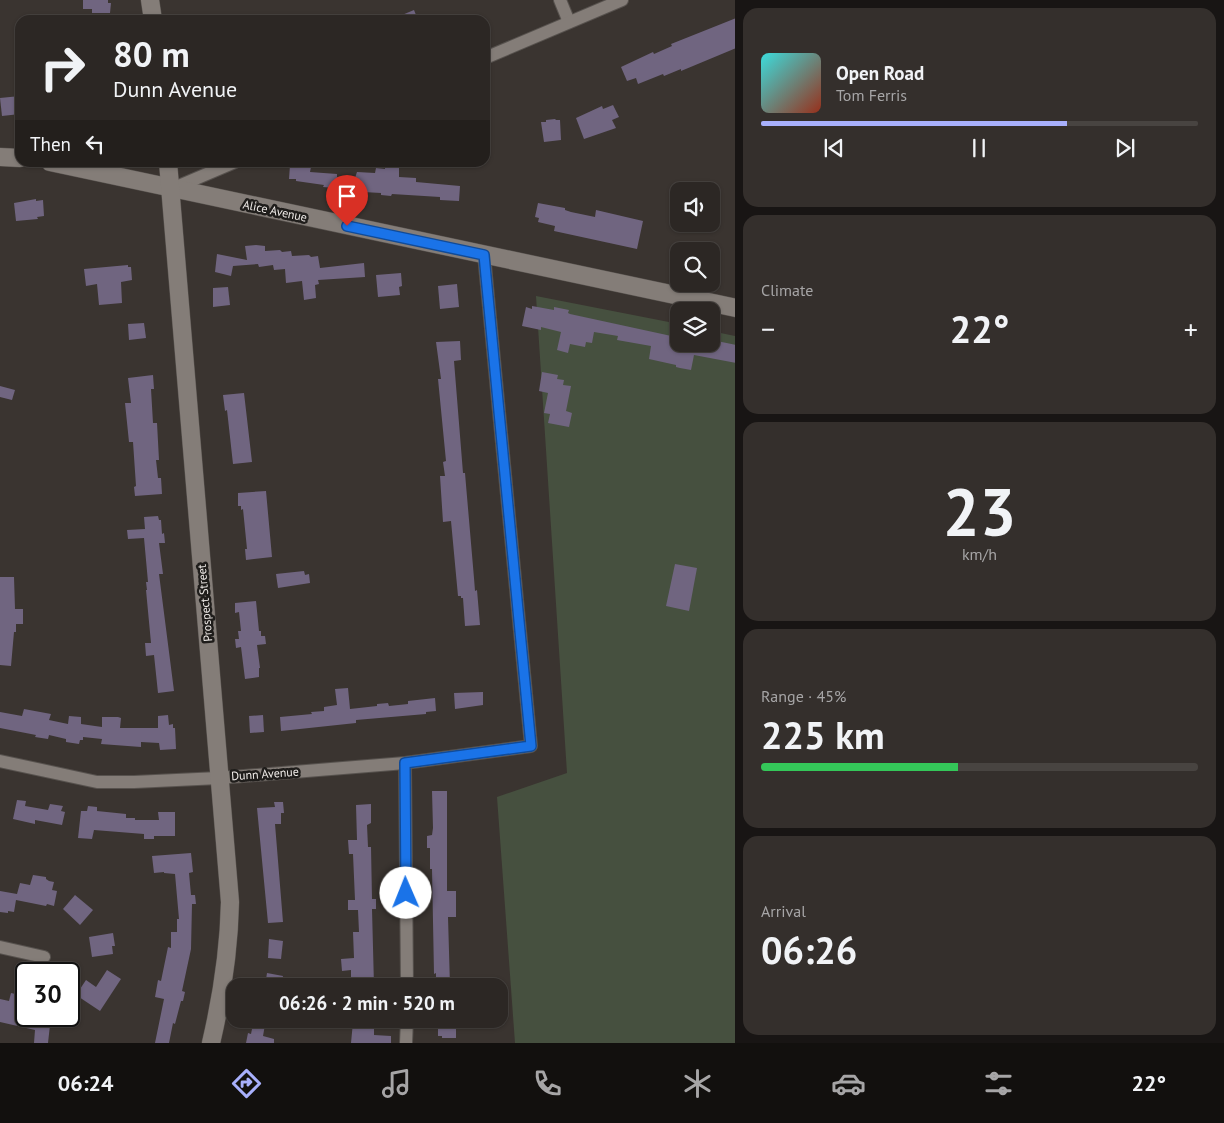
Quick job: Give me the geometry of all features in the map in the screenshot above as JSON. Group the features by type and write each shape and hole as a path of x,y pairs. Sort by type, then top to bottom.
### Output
{"street":[{"path":"150,0 152,15"},
{"path":"560,0 568,22"},
{"path":"490,56 622,0"},
{"path":"0,157 15,158"},
{"name":"Alice Avenue","path":"73,167 735,308"},
{"name":"Prospect Street","path":"169,167 219,778 229,878 230,919 226,962 211,1043"},
{"path":"172,189 223,167"},
{"name":"Dunn Avenue","path":"0,761 97,782 134,782 219,778 405,763 531,746 484,255"},
{"path":"405,763 407,978"},
{"path":"0,947 44,957"},
{"path":"406,1043 407,1028"}],"green space":[{"path":"536,296 670,322 670,352 720,352 720,333 735,336 735,1043 515,1043 497,797 567,773"}],"building":[{"path":"83,0 108,0 108,3 111,3 110,13 92,13 92,9 83,9"},
{"path":"414,10 416,15 402,15"},
{"path":"735,18 735,48 681,71 681,69 664,76 663,74 638,84 636,78 627,81 621,67 653,52 654,54 672,46 671,44"},
{"path":"15,96 15,115 2,116 0,98"},
{"path":"613,105 619,117 612,120 616,128 584,139 576,118 602,106 603,109"},
{"path":"555,119 560,120 561,140 544,142 541,122"},
{"path":"290,167 311,167 310,172 337,174 337,177 355,178 357,172 375,173 376,168 399,167 399,177 416,178 416,182 460,186 459,201 440,200 440,197 392,194 391,196 381,195 381,193 346,191 346,189 323,187 324,185 289,179"},
{"path":"36,199 36,201 43,200 44,216 37,217 38,219 16,221 14,203"},
{"path":"538,203 565,208 565,210 571,212 595,217 596,210 643,221 637,249 554,231 555,226 538,222 539,218 535,217"},
{"path":"245,246 265,246 265,251 291,251 292,256 318,256 320,268 364,263 365,277 318,280 319,284 315,285 316,298 304,300 302,281 286,283 285,269 274,270 273,265 259,267 258,264 233,266 231,276 215,272 217,254 247,260"},
{"path":"128,265 128,267 131,267 132,280 121,282 122,303 99,305 97,284 86,286 84,269"},
{"path":"401,273 402,286 399,287 400,295 378,297 376,275"},
{"path":"457,284 459,307 440,309 438,286"},
{"path":"228,287 230,305 213,307 213,288"},
{"path":"532,306 554,310 554,307 569,310 568,313 570,314 670,336 670,352 720,352 720,342 735,345 735,363 694,355 691,370 680,368 676,367 676,365 649,359 651,346 617,340 618,336 594,332 592,343 586,342 585,347 570,344 568,353 557,350 561,332 541,327 541,330 522,326 526,307 532,309"},
{"path":"144,323 146,338 129,340 128,324"},
{"path":"460,341 461,360 454,361 463,473 465,473 475,591 477,590 480,625 465,626 463,598 458,596 451,521 443,522 440,476 445,476 443,462 446,461 438,379 441,379 436,342"},
{"path":"542,372 558,375 557,379 564,380 563,385 571,386 566,411 572,413 569,427 548,423 550,414 544,413 548,393 539,391"},
{"path":"153,375 154,389 151,389 153,423 157,423 159,460 156,460 158,478 161,478 162,494 135,496 133,442 129,442 125,403 131,403 128,378"},
{"path":"0,386 15,390 12,400 0,397"},
{"path":"244,393 252,462 233,464 227,410 225,411 223,395"},
{"path":"266,491 272,557 246,560 245,549 247,549 243,509 241,510 241,506 238,506 238,493"},
{"path":"158,516 159,520 161,520 165,543 159,543 163,574 159,574 174,691 158,693 154,655 146,656 145,643 151,643 144,538 128,539 127,530 145,529 144,517"},
{"path":"675,564 697,568 689,611 666,606"},
{"path":"304,571 305,575 309,574 310,583 278,588 276,574"},
{"path":"0,577 14,577 15,609 23,609 23,624 16,624 16,632 14,632 11,666 0,665"},
{"path":"256,601 259,631 261,631 261,636 265,636 266,644 257,645 260,668 259,677 245,679 241,647 236,648 235,639 239,639 238,631 241,631 239,612 235,613 235,603"},
{"path":"348,688 350,709 388,703 389,706 408,704 408,701 435,698 436,711 426,712 426,714 356,720 356,723 281,731 280,717 324,711 324,707 337,705 335,689"},
{"path":"483,692 483,705 455,709 454,693"},
{"path":"24,709 51,714 49,720 68,724 69,716 81,717 81,724 102,727 102,717 118,717 121,718 120,728 158,728 158,716 168,715 169,725 173,724 173,728 175,728 176,749 160,750 159,743 141,742 141,747 101,744 102,739 83,737 79,744 66,742 66,739 49,735 48,739 0,728 0,712 22,716"},
{"path":"263,715 264,732 250,733 249,716"},
{"path":"432,791 447,791 447,891 456,891 456,917 448,917 450,978 436,978 436,973 434,974 432,869 430,869 430,848 427,848 427,836 432,835"},
{"path":"17,800 26,801 25,806 48,810 50,804 63,806 61,811 65,812 62,825 35,820 35,824 13,819"},
{"path":"274,802 283,802 284,813 281,813 281,824 275,824 283,922 268,923 257,808 275,807"},
{"path":"371,804 371,823 367,825 368,847 371,847 372,899 376,899 376,909 372,909 374,978 351,978 351,970 342,971 341,959 354,958 353,932 359,932 358,910 348,910 348,900 355,900 353,854 349,854 348,840 357,840 356,805"},
{"path":"88,806 97,807 97,811 126,814 126,818 135,818 135,820 159,820 158,812 175,812 175,836 154,836 154,839 144,839 144,834 94,830 92,839 78,838 81,811 87,811"},
{"path":"191,853 193,872 189,873 191,895 195,895 196,904 192,904 191,949 182,991 185,992 175,1024 173,1023 169,1043 155,1043 164,999 155,997 158,980 161,981 168,947 171,948 171,932 177,932 177,919 179,919 175,874 154,873 152,856"},
{"path":"33,875 46,877 49,881 54,882 52,890 57,891 54,906 16,900 14,912 0,912 0,891 17,894 20,883 30,885"},
{"path":"75,895 93,910 80,925 63,909"},
{"path":"113,933 115,946 112,946 113,954 92,957 89,937"},
{"path":"269,939 283,941 281,959 268,958"},
{"path":"107,970 121,979 100,1011 80,998 80,989 86,980 96,987"},
{"path":"267,973 283,976 283,978 266,978"},
{"path":"11,993 15,994 15,1025 0,1022 0,999 9,1001"},
{"path":"22,1027 50,1027 48,1043 34,1043 35,1030"},
{"path":"252,1028 264,1028 263,1036 274,1039 274,1043 246,1043 248,1033 251,1034"},
{"path":"352,1028 374,1028 374,1035 391,1036 391,1043 351,1043"},
{"path":"438,1028 456,1028 456,1038 442,1038 442,1036 438,1036"}],"route":[{"path":"347,226 484,255 531,746 405,763 406,893"}]}
